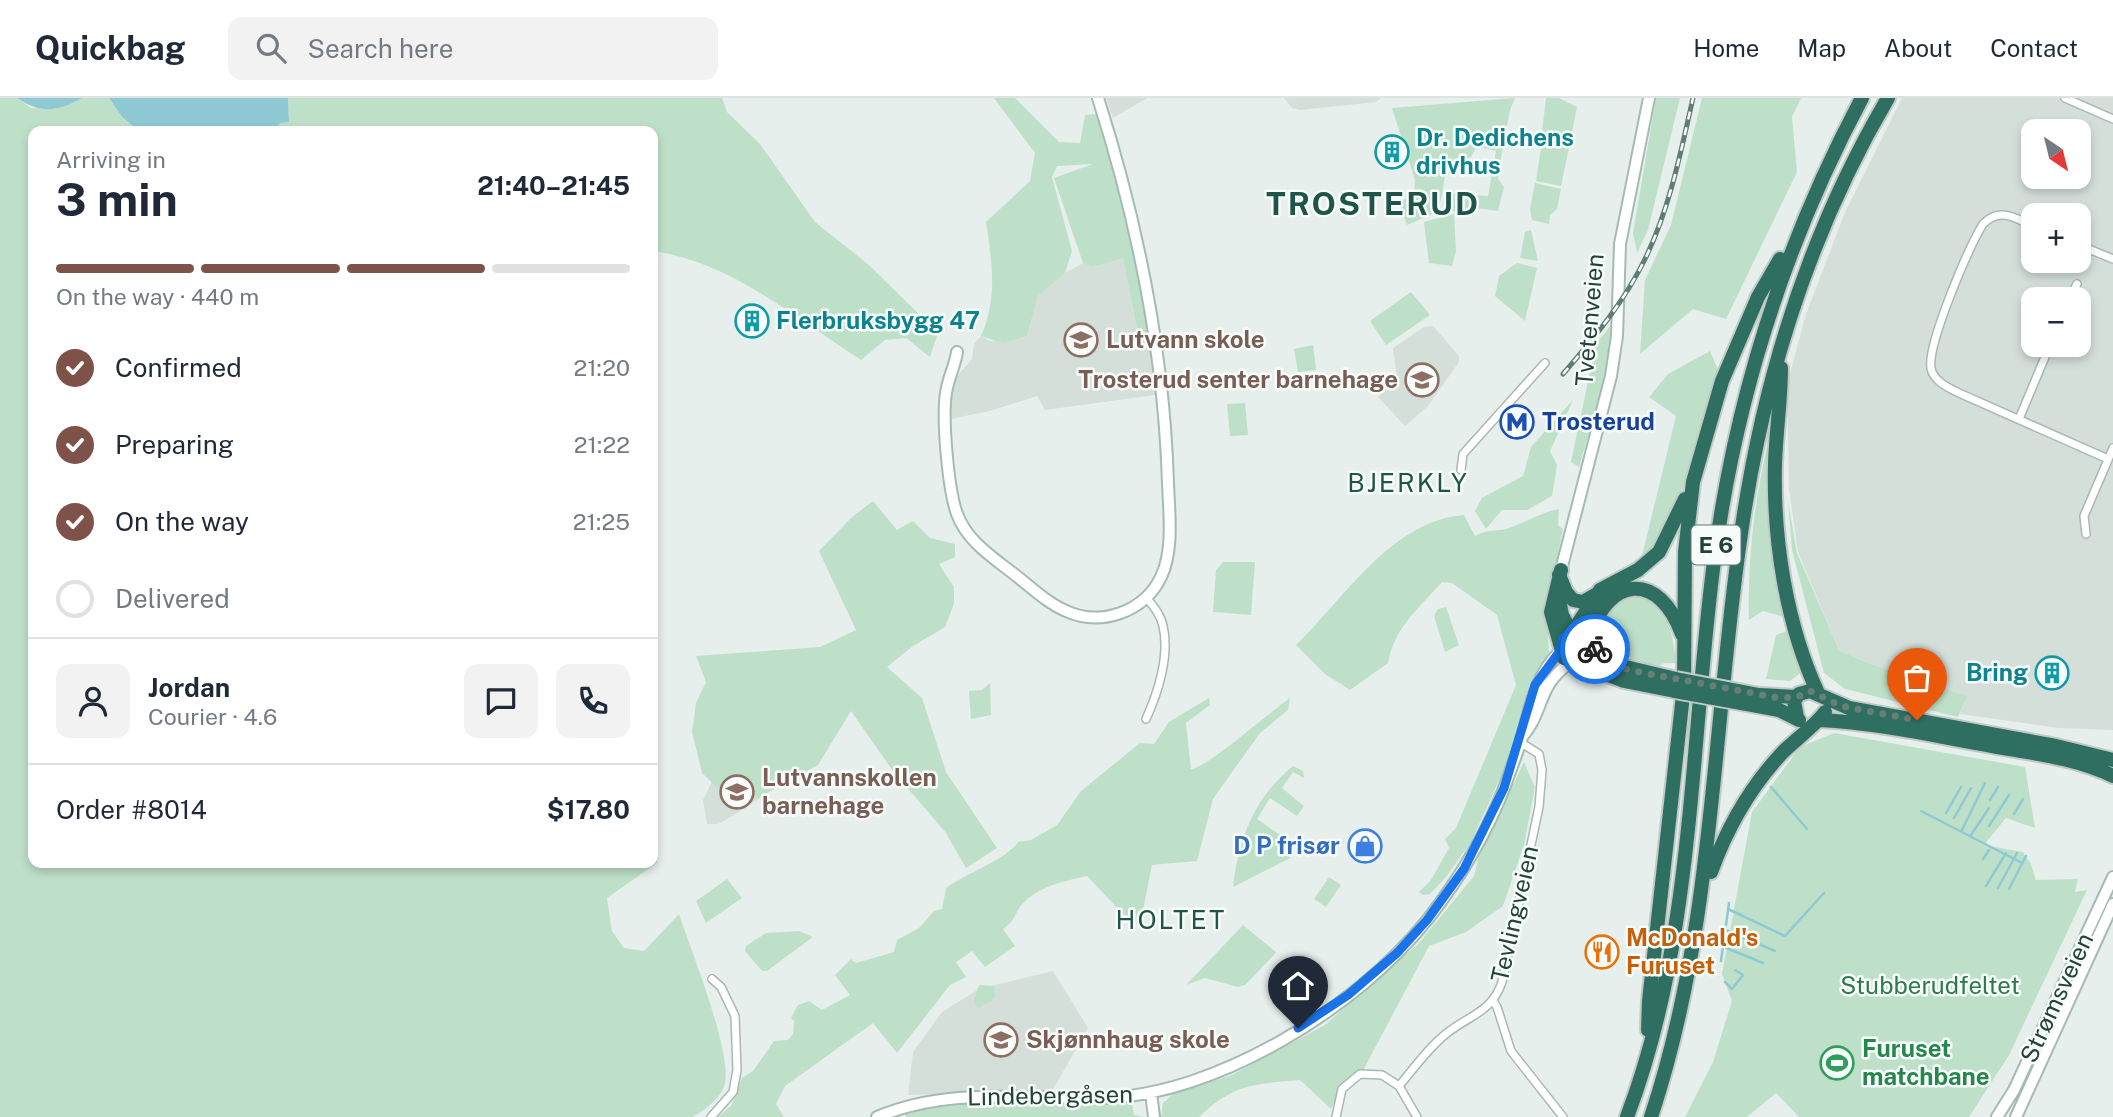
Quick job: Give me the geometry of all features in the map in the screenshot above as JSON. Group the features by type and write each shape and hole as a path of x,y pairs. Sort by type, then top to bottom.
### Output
{"highway":[{"name":"E 6","path":"1648,1053 1649,1001 1684,686 1685,552 1693,482 1712,408 1758,297 1802,222 1862,98"},
{"name":"E 6","path":"1651,1117 1684,1003 1702,895 1742,527 1758,432 1782,343 1826,223 1888,98"},
{"name":"E 6","path":"1627,1117 1648,1053 1665,983 1677,912 1724,490 1752,368 1802,222"},
{"path":"1702,895 1727,832 1751,791 1798,737 1825,712 1788,599 1779,552 1775,463 1782,343"},
{"name":"E 6","path":"1599,598 1649,562 1667,540 1693,482"},
{"path":"1559,577 1571,599 1578,602 1599,598"},
{"name":"Tvetenveien","path":"1559,577 1562,615 1572,632 1591,641 1621,668 1675,685"},
{"name":"Tvetenveien","path":"1559,577 1551,611 1560,647 1576,663 1624,681 1675,685 1759,700 1797,697"},
{"name":"E 6","path":"1599,598 1635,589 1657,596 1671,611 1684,640"},
{"path":"1560,647 1599,598"},
{"path":"1576,663 1590,656 1599,598"},
{"path":"2113,760 2056,746 1849,708 1806,691 1797,697 1793,705 1797,718 1816,722 1860,723 2008,749 2084,766 2113,776"},
{"name":"Tvetenveien","path":"1759,700 1797,718"}],"street":[{"path":"957,352 946,393 945,414 953,500 969,535 1042,596 1070,613 1090,617 1110,616 1124,612 1146,597 1162,575 1167,554 1168,488 1163,396 1141,251 1098,98"},
{"name":"Tvetenveien","path":"1559,577 1614,362 1621,236 1649,98"},
{"path":"2065,98 2113,119"},
{"path":"2021,221 2002,213 1995,214 1983,224 1935,339 1931,368 1946,386 2108,459"},
{"path":"2091,250 2113,259"},
{"path":"2020,419 2045,357"},
{"path":"1461,470 1464,454 1545,363"},
{"path":"2086,534 2084,516 2113,448"},
{"path":"1146,597 1160,618 1164,632 1159,689 1146,719"},
{"name":"Lindebergåsen","path":"877,1117 921,1102 965,1095 1104,1098 1151,1093 1207,1076 1283,1038 1348,995 1397,953 1427,920 1478,845 1521,740 1522,727 1535,685 1560,647"},
{"name":"Lindebergåsen","path":"1521,740 1530,729 1549,681 1576,663"},
{"name":"Tevlingveien","path":"1521,740 1534,748 1541,758 1540,798 1502,982 1493,1001 1511,1051 1563,1117"},
{"name":"Strømsveien","path":"1997,1117 2014,1090 2113,877"},
{"name":"Strømsveien","path":"2016,1117 2113,904"},
{"path":"711,1117 733,1092 737,1070 735,1016 721,987 712,979"},
{"path":"1398,1086 1439,1040 1480,1014 1493,1001"},
{"path":"1336,1117 1342,1089 1360,1074 1382,1075 1398,1086 1417,1117"},
{"path":"1151,1093 1154,1117"}],"shaded area":[{"path":"1106,98 1147,98 1113,118"},
{"path":"1284,98 1381,98 1376,102 1300,110 1292,108"},
{"path":"1902,98 2113,98 2113,730 2059,728 1960,714 1966,696 1868,663 1839,650 1798,552 1789,489 1787,385 1806,314 1846,210"},
{"name":"Lutvann skole","path":"1123,257 1138,334 1149,338 1155,395 1045,410 1037,396 990,411 950,419 949,398 954,380 972,359 974,344 981,336 990,341 1027,336 1038,296 1065,273 1083,263 1094,267"},
{"path":"1433,326 1459,356 1459,362 1427,407 1405,426 1378,397 1397,378 1393,348 1424,327"},
{"name":"Lutvannskollen barnehage","path":"713,779 781,784 718,824 707,824 703,800"},
{"name":"Skjønnhaug skole","path":"1053,971 1088,1028 1052,1091 908,1095 913,1052 942,1012 979,989"}],"green space":[{"path":"0,98 17,98 31,108 55,109 82,98 109,98 122,117 133,126 28,126 28,868 650,868 607,898 612,931 624,948 644,951 679,914 717,1028 726,1073 724,1087 715,1101 693,1117 0,1117"},
{"path":"288,98 722,98 727,112 760,144 815,222 869,265 938,333 930,357 906,338 885,340 861,360 736,279 682,257 658,252 658,126 278,126 280,123 289,122"},
{"path":"994,98 1015,98 1059,142 1080,143 1085,115 1097,114 1134,234 1149,338 1138,334 1123,258 1093,267 1083,263 1054,178 1093,164 1057,166 1052,177 1072,251 1065,273 1038,296 1027,336 1003,343 981,336 992,294 992,266 986,222 1030,181 1035,153"},
{"path":"1515,98 1510,110 1498,174 1504,187 1498,211 1476,208 1449,212 1443,203 1446,193 1488,196 1496,151 1477,146 1471,157 1451,167 1447,173 1435,213 1407,225 1399,202 1407,198 1406,194 1414,192 1415,180 1392,108"},
{"path":"1546,98 1559,98 1577,107 1571,137 1542,133"},
{"path":"1656,98 1680,98 1648,230 1637,253 1633,233"},
{"path":"1702,98 1801,98 1792,117 1797,172 1726,319 1693,309 1640,354 1645,280 1671,225"},
{"path":"1543,135 1566,138 1570,143 1561,186 1536,181"},
{"path":"1535,183 1561,189 1557,209 1550,215 1549,224 1532,220 1530,209"},
{"path":"1454,214 1456,251 1452,266 1429,263 1424,222"},
{"path":"1531,230 1538,261 1520,258 1525,232"},
{"path":"1517,263 1537,268 1525,321 1495,296 1499,276"},
{"path":"1411,292 1430,315 1386,345 1370,321"},
{"path":"1611,325 1605,377 1579,467 1571,462 1596,344"},
{"path":"1313,345 1316,370 1298,372 1294,349"},
{"path":"1710,351 1719,372 1674,516 1647,557 1641,560 1676,416 1649,397 1668,374"},
{"path":"1573,400 1550,451 1557,465 1552,496 1527,510 1502,510 1486,529 1475,511 1482,498 1523,476 1531,447"},
{"path":"1245,403 1248,435 1230,436 1227,404"},
{"path":"1774,416 1791,619 1763,611 1749,620 1754,517"},
{"path":"873,501 897,530 913,521 930,538 955,544 955,557 939,564 954,587 954,604 945,627 913,646 887,667 922,698 946,772 997,848 966,868 946,833 893,771 851,711 818,765 758,798 725,795 702,773 692,732 696,703 706,682 696,656 820,647 856,630 819,551 852,517"},
{"path":"1788,501 1797,553 1839,650 1868,663 1967,696 1958,717 1845,689 1824,673 1792,550"},
{"path":"1559,509 1558,525 1563,529 1547,608 1549,652 1528,688 1514,748 1471,842 1446,877 1430,894 1423,895 1419,892 1431,880 1449,848 1445,839 1456,828 1516,685 1497,615 1452,583 1442,582 1402,629 1391,650 1388,663 1350,690 1325,674 1296,645 1371,565 1414,531 1438,520 1464,515 1475,536 1508,528"},
{"path":"1223,562 1255,562 1251,615 1213,612 1216,570"},
{"path":"1636,594 1655,606 1667,622 1676,663 1664,663 1654,669 1626,661 1606,645 1599,627 1615,602"},
{"path":"1446,607 1459,645 1445,652 1434,616 1438,609"},
{"path":"1792,629 1803,671 1790,681 1766,679 1776,635"},
{"path":"990,683 991,715 971,719 969,691 982,690"},
{"path":"1209,698 1210,705 1186,723 1191,769 1223,750 1290,698 1288,710 1260,733 1213,799 1197,861 1152,865 1140,925 1126,917 1087,876 1042,890 1026,900 1003,929 1015,946 985,967 972,951 956,962 966,977 950,985 897,1053 873,1023 785,1086 776,1104 784,1117 718,1117 731,1106 742,1078 753,1071 774,1041 788,1040 793,1034 794,1021 791,1018 798,1005 809,1001 822,1010 850,995 835,975 851,959 856,963 894,952 897,940 919,928 934,911 942,909 946,888 1005,854 1018,842 1031,840 1057,825 1081,791 1140,743 1154,744 1169,722"},
{"name":"Stubberudfeltet","path":"1834,733 2025,767 2035,828 2006,818 1984,845 2023,852 2031,864 2036,880 2078,879 2075,892 2087,890 2009,1055 1969,1117 1799,1117 1776,1093 1747,1117 1685,1117 1713,1062 1732,1001 1722,974 1752,812 1800,747"},
{"path":"1524,762 1535,787 1524,845 1503,906 1466,932 1429,946 1358,1080 1343,1088 1331,1109 1300,1080 1257,1085 1234,1092 1199,1117 1161,1117 1163,1103 1174,1093 1232,1075 1325,1025 1419,943 1474,876 1479,856"},
{"path":"1293,766 1303,771 1304,778 1293,772 1282,788 1304,806 1297,816 1270,798 1257,819 1290,842 1290,858 1233,887 1239,852 1258,805 1279,778"},
{"path":"1329,877 1341,885 1326,907 1314,899"},
{"path":"727,879 742,898 706,923 696,901"},
{"path":"1243,925 1276,952 1274,955 1245,985 1238,987 1205,978 1186,985"},
{"path":"799,931 813,937 767,971 762,971 745,951 746,946 766,933"},
{"path":"979,985 994,986 995,996 991,1002 978,1008 974,1001"},
{"path":"1024,1100 1132,1104 1134,1115 1144,1117 906,1117 904,1112 953,1101"}],"water":[{"path":"17,98 82,98 65,106 42,109"},
{"path":"109,98 288,98 289,122 280,123 278,126 133,126 122,117"}],"waterway":[{"path":"1962,830 1985,783"},
{"path":"1771,787 1807,829"},
{"path":"1946,813 1961,787"},
{"path":"1990,800 1998,787"},
{"path":"1954,818 1971,788"},
{"path":"1989,826 2009,795"},
{"path":"2014,814 2023,799"},
{"path":"1971,835 1989,808"},
{"path":"1921,811 2022,863"},
{"path":"1983,859 1989,850"},
{"path":"1986,886 2006,853"},
{"path":"1998,888 2017,853"},
{"path":"2009,889 2026,856"},
{"path":"1728,909 1785,936 1824,893"},
{"path":"1721,961 1729,903"},
{"path":"1726,930 1775,951"},
{"path":"1724,947 1763,963"},
{"path":"1725,982 1732,989 1743,975 1735,970"}],"railway":[{"path":"1563,374 1619,304 1646,257 1668,199 1693,98"}],"way so far":[{"path":"1595,649 1613,664 1640,673 1779,698 1797,697 1810,691 1841,706 1917,720"}],"place":[{"name":"Dr. Dedichens drivhus","path":"1392,152"},
{"name":"Flerbruksbygg 47","path":"752,321"},
{"name":"Lutvann skole","path":"1081,340"},
{"name":"Trosterud senter barnehage","path":"1422,380"},
{"name":"Trosterud","path":"1517,422"},
{"name":"Bring","path":"2052,673"},
{"name":"Lutvannskollen barnehage","path":"737,792"},
{"name":"D P frisør","path":"1365,846"},
{"name":"McDonald's Furuset","path":"1602,952"},
{"name":"Skjønnhaug skole","path":"1001,1040"},
{"name":"Furuset matchbane","path":"1837,1063"}],"district":[{"name":"TROSTERUD","path":"1373,204"},
{"name":"BJERKLY","path":"1408,483"},
{"name":"HOLTET","path":"1171,920"}],"route":[{"path":"1298,1028 1362,984 1397,953 1427,920 1478,845 1504,788 1535,685 1560,651 1563,638 1571,632 1582,632 1595,649"}]}
